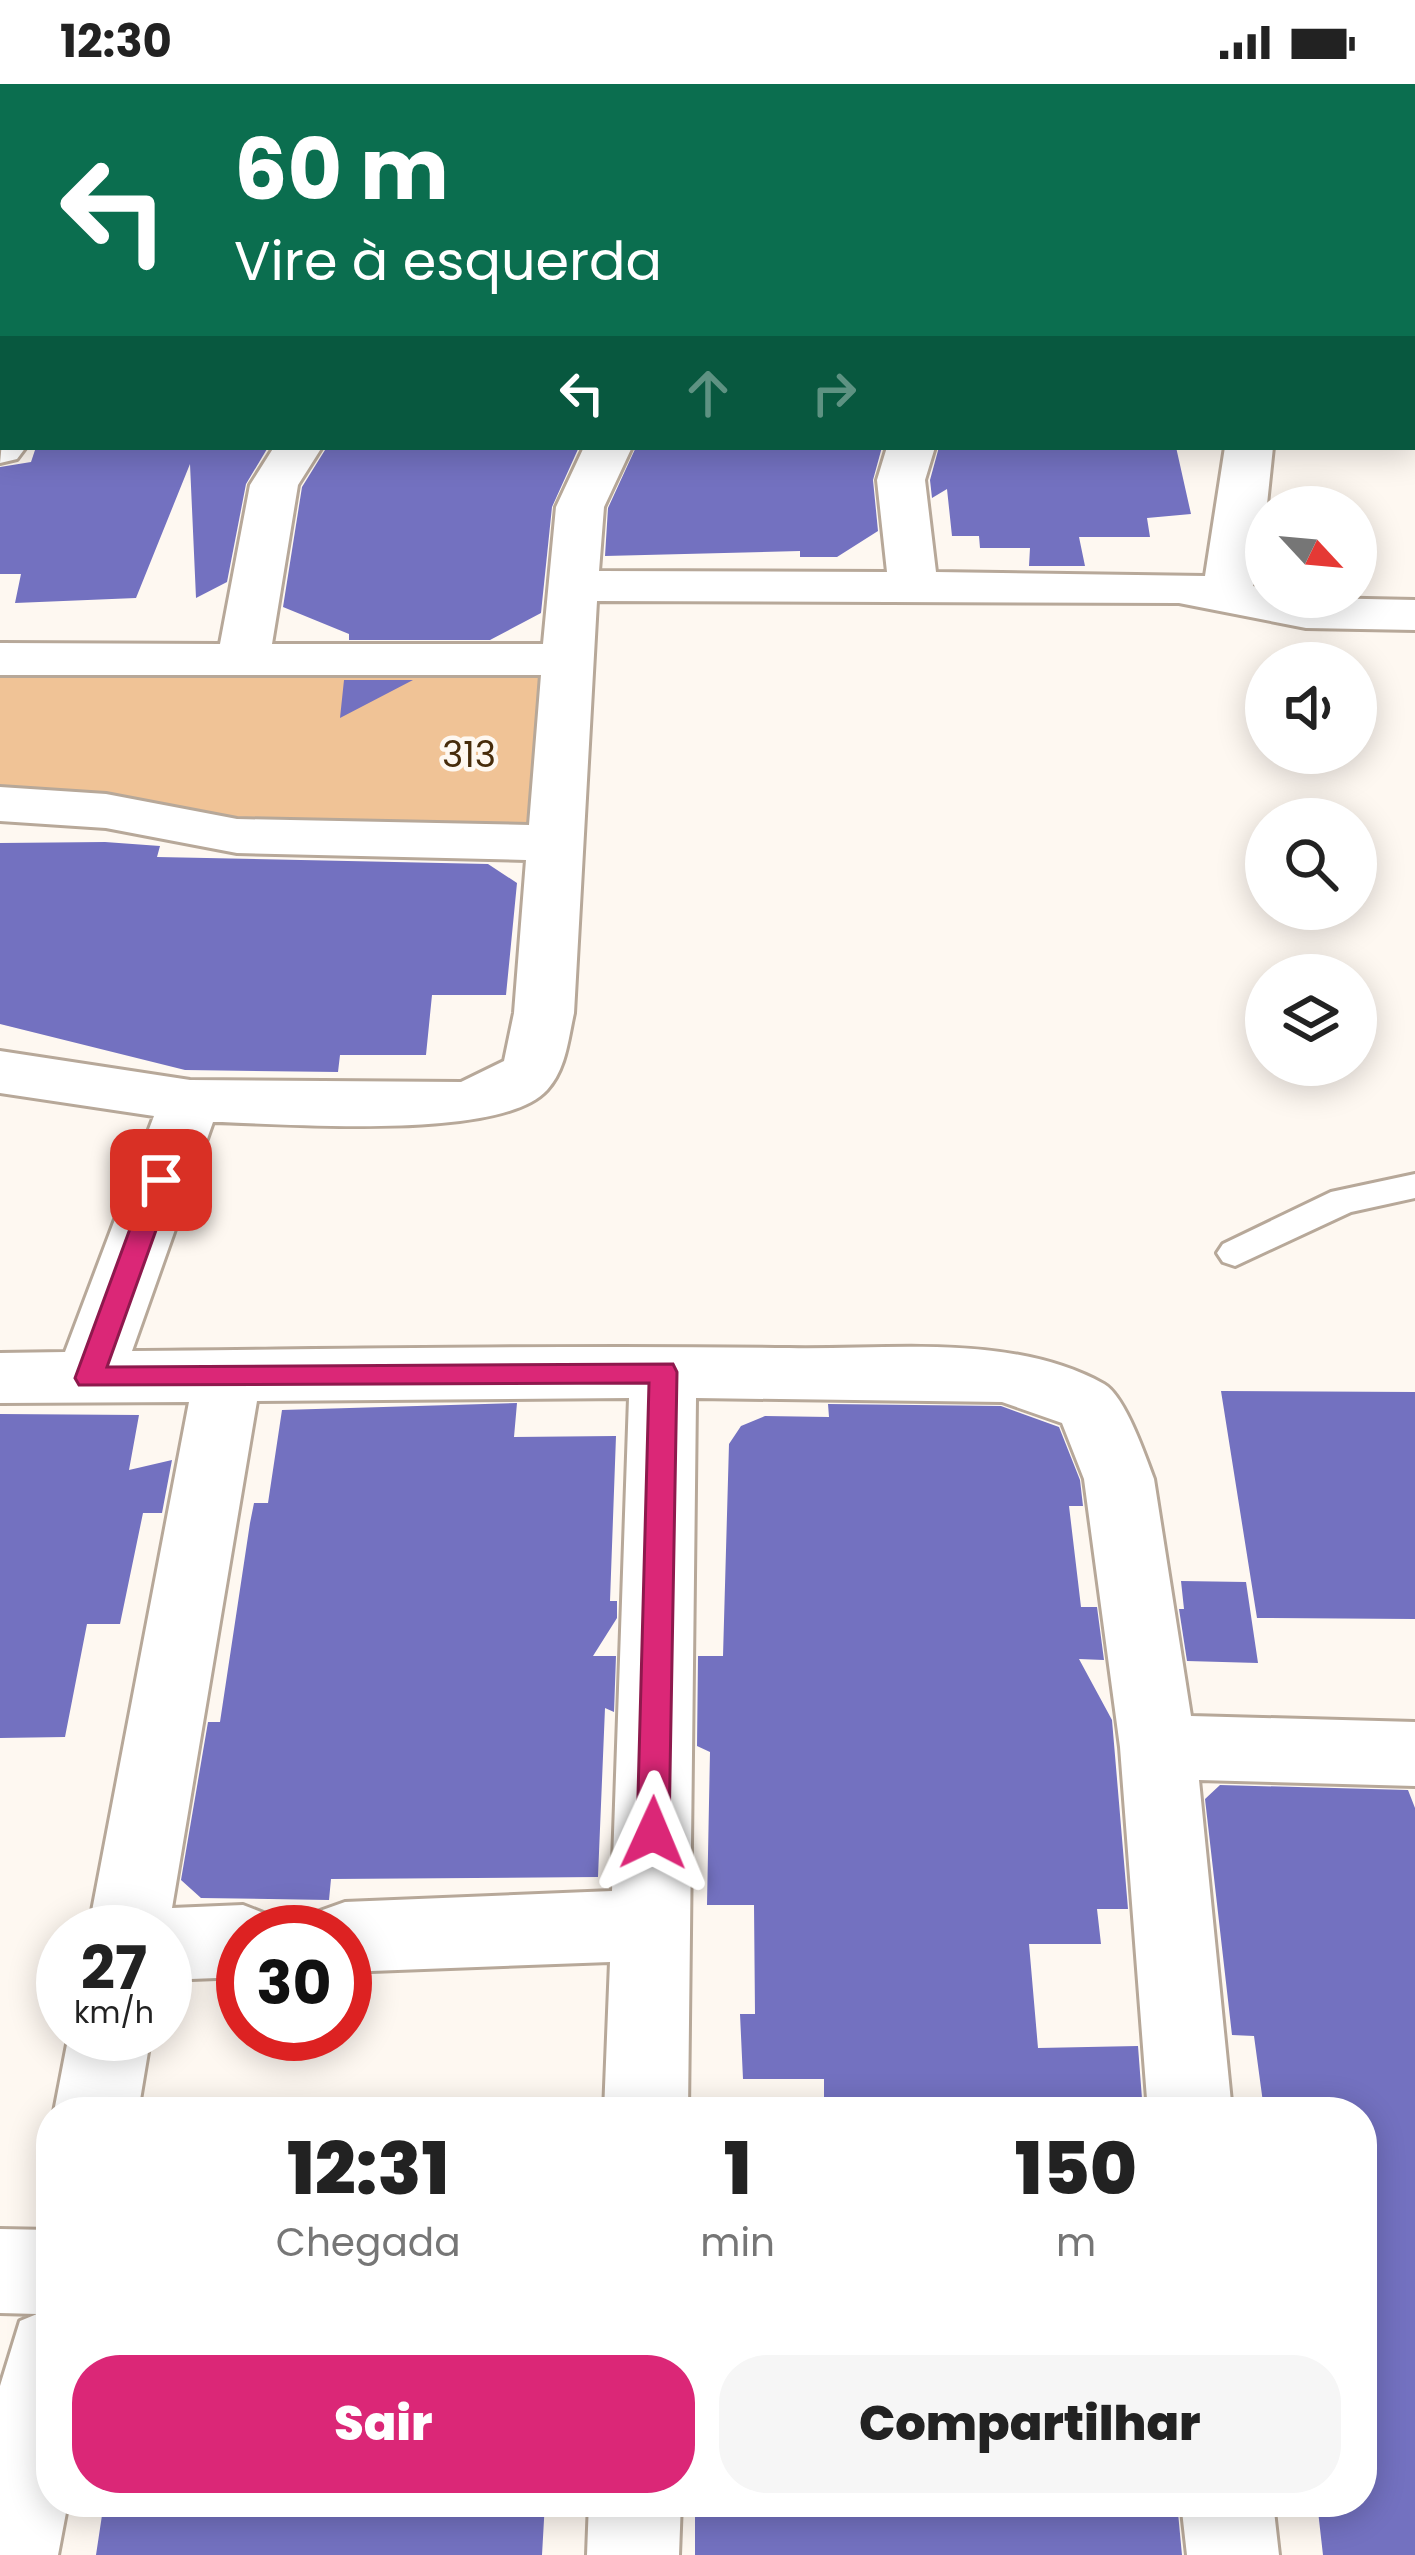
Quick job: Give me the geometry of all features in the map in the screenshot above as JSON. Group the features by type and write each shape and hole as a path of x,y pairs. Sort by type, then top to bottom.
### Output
{"street":[{"path":"244,662 274,485 296,450"},
{"path":"0,1072 190,1101 467,1103 515,1084 534,1061 544,1013 580,507 607,450"},
{"path":"910,450 901,480 913,585"},
{"path":"1226,592 1237,552 1249,450"},
{"path":"573,586 913,585 1226,592 1291,610 1337,616 1415,615"},
{"path":"0,659 568,660"},
{"path":"0,804 106,812 237,836 556,843"},
{"path":"89,1378 190,1101"},
{"path":"0,1378 663,1372 1002,1377 1057,1391 1086,1406 1119,1479 1158,1748 1189,2097"},
{"path":"646,2097 663,1372"},
{"path":"133,1905 228,1374"},
{"path":"1158,1748 1415,1754"},
{"path":"372,1936 651,1925"},
{"path":"99,2097 105,2061"},
{"path":"0,2271 36,2272"},
{"path":"12,2555 36,2430"},
{"path":"633,2555 634,2517"},
{"path":"1228,2517 1233,2555"}],"lane":[{"path":"1235,1253 1343,1201 1415,1186"}],"green space":[{"name":"313","path":"0,650 578,655 560,855 0,811"}],"building":[{"path":"35,450 266,450 246,484 227,582 196,598 190,464 136,598 15,603 21,574 0,574 0,467 31,462"},
{"path":"325,450 578,450 552,507 541,613 490,640 349,640 349,634 283,607 302,487"},
{"path":"635,450 881,450 873,480 878,531 837,557 800,557 800,551 605,556 608,508"},
{"path":"938,450 1177,450 1191,514 1147,518 1150,537 1079,537 1085,566 1029,566 1030,548 980,548 979,536 952,536 947,489 932,498 930,480"},
{"path":"344,680 413,680 340,718"},
{"path":"0,843 160,846 157,857 488,864 517,883 506,995 432,995 426,1055 340,1055 338,1072 185,1070 0,1024"},
{"path":"1221,1391 1415,1392 1415,1619 1257,1618"},
{"path":"517,1403 514,1437 616,1436 610,1601 617,1601 617,1618 593,1656 616,1656 614,1712 605,1708 598,1877 331,1879 329,1900 201,1898 181,1880 208,1722 220,1722 254,1503 268,1503 282,1410"},
{"path":"828,1404 1001,1406 1059,1427 1080,1480 1083,1506 1069,1506 1081,1607 1097,1607 1104,1660 1079,1659 1112,1720 1128,1909 1097,1909 1101,1944 1029,1944 1038,2048 1138,2046 1142,2097 824,2097 824,2079 743,2079 740,2014 755,2014 754,1905 707,1905 710,1752 697,1746 698,1656 723,1656 729,1444 741,1426 765,1416 829,1417"},
{"path":"0,1414 139,1415 129,1470 172,1460 162,1513 143,1513 120,1624 87,1624 65,1737 0,1738"},
{"path":"1181,1581 1246,1582 1258,1663 1187,1661 1179,1609 1184,1609"},
{"path":"1220,1785 1408,1790 1415,1808 1415,2555 1323,2555 1319,2517 1377,2517 1377,2097 1262,2097 1254,2036 1232,2035 1205,1799"},
{"path":"102,2517 544,2517 542,2555 96,2555"},
{"path":"695,2517 1178,2517 1182,2555 695,2555"}],"route":[{"path":"161,1180 89,1378 663,1372 653,1833"}]}
